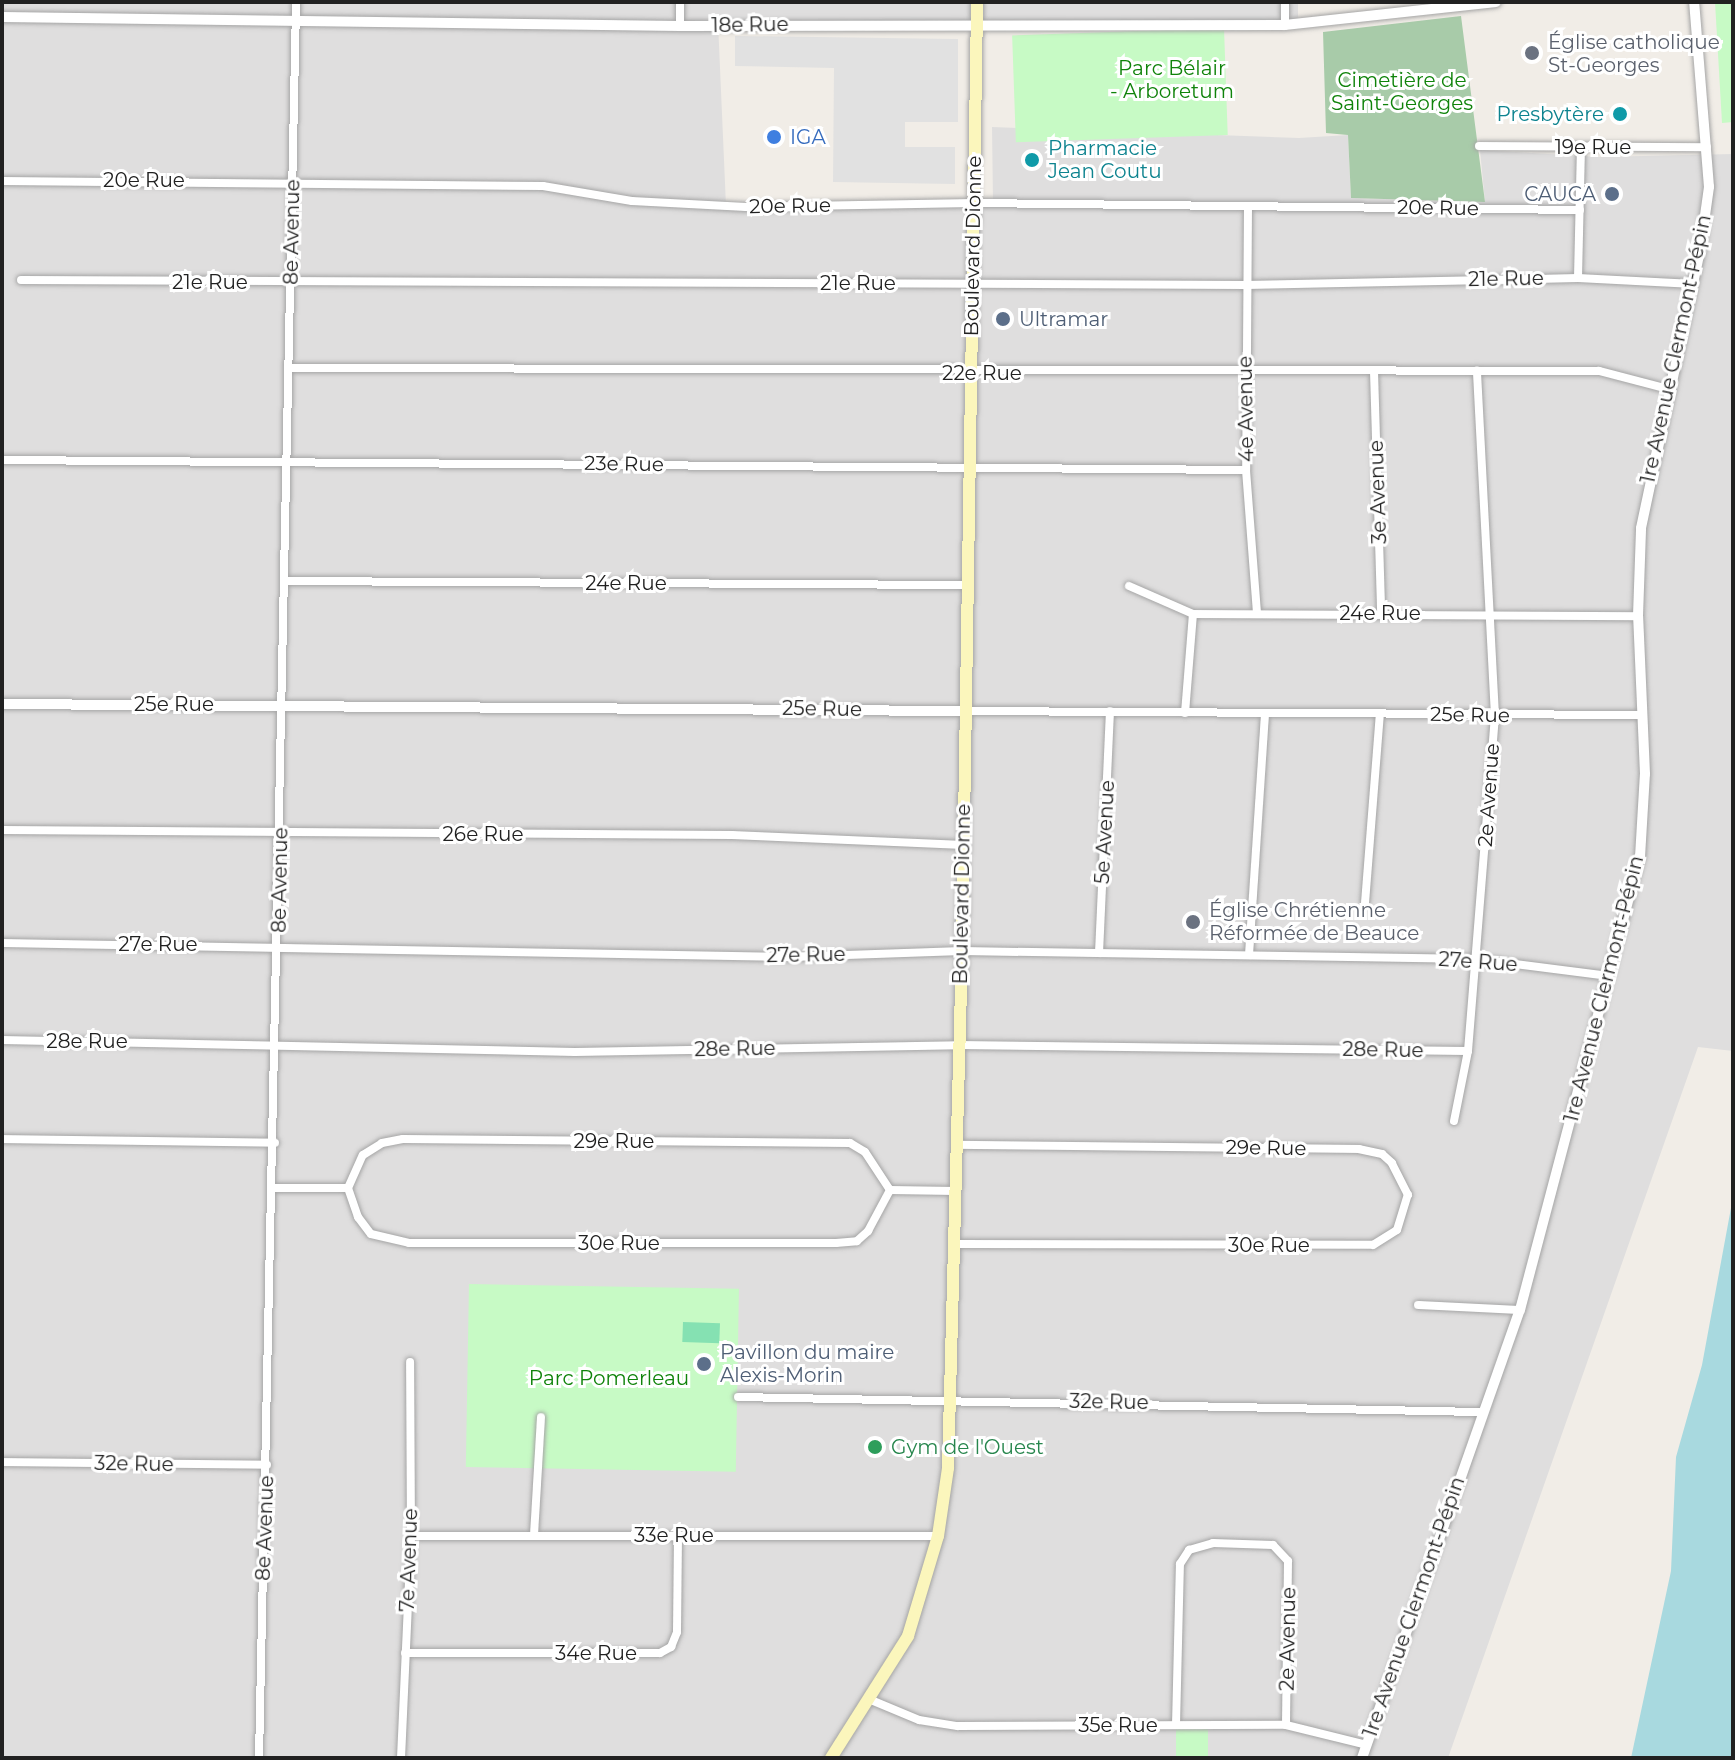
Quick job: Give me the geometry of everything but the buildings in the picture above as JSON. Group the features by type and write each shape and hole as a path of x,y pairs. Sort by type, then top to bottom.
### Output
{"main road":[{"name":"Boulevard Dionne","path":"831,1758 871,1700 908,1636 938,1536 950,1398 962,951 963,711 974,283 977,2"}],"street":[{"name":"8e Avenue","path":"259,1758 275,1143 296,2"},
{"path":"680,2 680,26"},
{"path":"1285,2 1285,25"},
{"name":"18e Rue","path":"2,17 680,26 977,23 1285,25 1496,2"},
{"name":"1re Avenue Clermont-Pépin","path":"1362,1758 1480,1412 1520,1310 1609,976 1642,839 1638,616 1645,498 1694,284 1709,187 1694,2"},
{"name":"19e Rue","path":"1479,146 1707,147"},
{"path":"1578,278 1581,148"},
{"name":"20e Rue","path":"2,181 293,180 543,186 632,201 746,207 973,203 1580,210"},
{"name":"4e Avenue","path":"1248,206 1246,470 1257,613"},
{"name":"21e Rue","path":"21,280 1246,285 1578,278 1694,284"},
{"name":"22e Rue","path":"290,368 970,374 1599,371 1672,390"},
{"name":"2e Avenue","path":"1454,1121 1468,1051 1495,716 1477,370"},
{"name":"3e Avenue","path":"1374,371 1381,613"},
{"name":"23e Rue","path":"2,460 1246,470"},
{"name":"24e Rue","path":"286,581 966,585"},
{"name":"24e Rue","path":"1129,586 1193,614 1638,616"},
{"path":"1185,713 1193,614"},
{"name":"25e Rue","path":"2,704 1642,715"},
{"name":"5e Avenue","path":"1099,953 1110,711"},
{"path":"1249,955 1265,714"},
{"path":"1365,903 1380,714"},
{"name":"26e Rue","path":"2,830 732,835 964,845"},
{"name":"27e Rue","path":"2,943 279,945 789,957 962,951 1476,959 1609,976"},
{"name":"28e Rue","path":"2,1040 277,1042 575,1052 959,1045 1468,1051"},
{"path":"2,1139 275,1143"},
{"name":"29e Rue","path":"348,1188 363,1155 382,1143 403,1139 850,1143 865,1152 890,1190"},
{"name":"29e Rue","path":"956,1145 1359,1149 1382,1154 1392,1163 1408,1195"},
{"path":"274,1188 348,1188"},
{"name":"30e Rue","path":"348,1188 358,1217 371,1234 409,1243 857,1241 868,1231 890,1190"},
{"path":"890,1190 956,1191"},
{"name":"30e Rue","path":"955,1244 1373,1245 1397,1230 1408,1195"},
{"path":"1418,1305 1520,1310"},
{"name":"7e Avenue","path":"401,1758 411,1536 410,1362"},
{"name":"32e Rue","path":"738,1397 950,1398 1480,1412"},
{"path":"534,1535 541,1417"},
{"name":"32e Rue","path":"2,1462 267,1465"},
{"name":"34e Rue","path":"405,1653 660,1653 671,1647 677,1632 678,1535"},
{"name":"33e Rue","path":"411,1536 938,1536"},
{"name":"2e Avenue","path":"1176,1725 1179,1575 1184,1555 1195,1546 1213,1543 1273,1545 1285,1555 1286,1725"},
{"name":"35e Rue","path":"871,1700 919,1720 958,1726 1286,1725 1367,1745"}],"shaded area":[{"path":"2,2 1298,2 1298,29 718,22 726,206 993,202 992,127 1299,138 1348,135 1351,198 1485,202 1480,150 1598,157 1733,154 1733,1051 1698,1047 1448,1758 2,1758"},
{"path":"735,36 958,39 958,122 905,122 905,147 955,147 955,184 833,182 834,68 735,66"}],"green space":[{"path":"1715,2 1733,2 1733,122 1722,123"},
{"name":"Cimetière de Saint-Georges","path":"1461,16 1485,202 1351,198 1348,135 1326,133 1323,32"},
{"name":"Parc Bélair - Arboretum","path":"1224,28 1228,135 1016,142 1012,35"},
{"name":"Parc Pomerleau","path":"469,1284 739,1289 736,1472 466,1467"},
{"path":"683,1322 720,1323 719,1343 682,1342"},
{"path":"1176,1725 1208,1725 1208,1758 1176,1758"}],"water":[{"path":"1733,1197 1733,1750 1731,1758 1631,1758 1671,1571 1676,1457 1702,1365"}],"place":[{"name":"Église catholique St-Georges","path":"1532,53"},
{"name":"Presbytère","path":"1620,114"},
{"name":"IGA","path":"774,137"},
{"name":"Pharmacie Jean Coutu","path":"1032,160"},
{"name":"CAUCA","path":"1612,194"},
{"name":"Ultramar","path":"1003,319"},
{"name":"Église Chrétienne Réformée de Beauce","path":"1193,922"},
{"name":"Pavillon du maire Alexis-Morin","path":"704,1364"},
{"name":"Gym de l'Ouest","path":"875,1447"}]}
